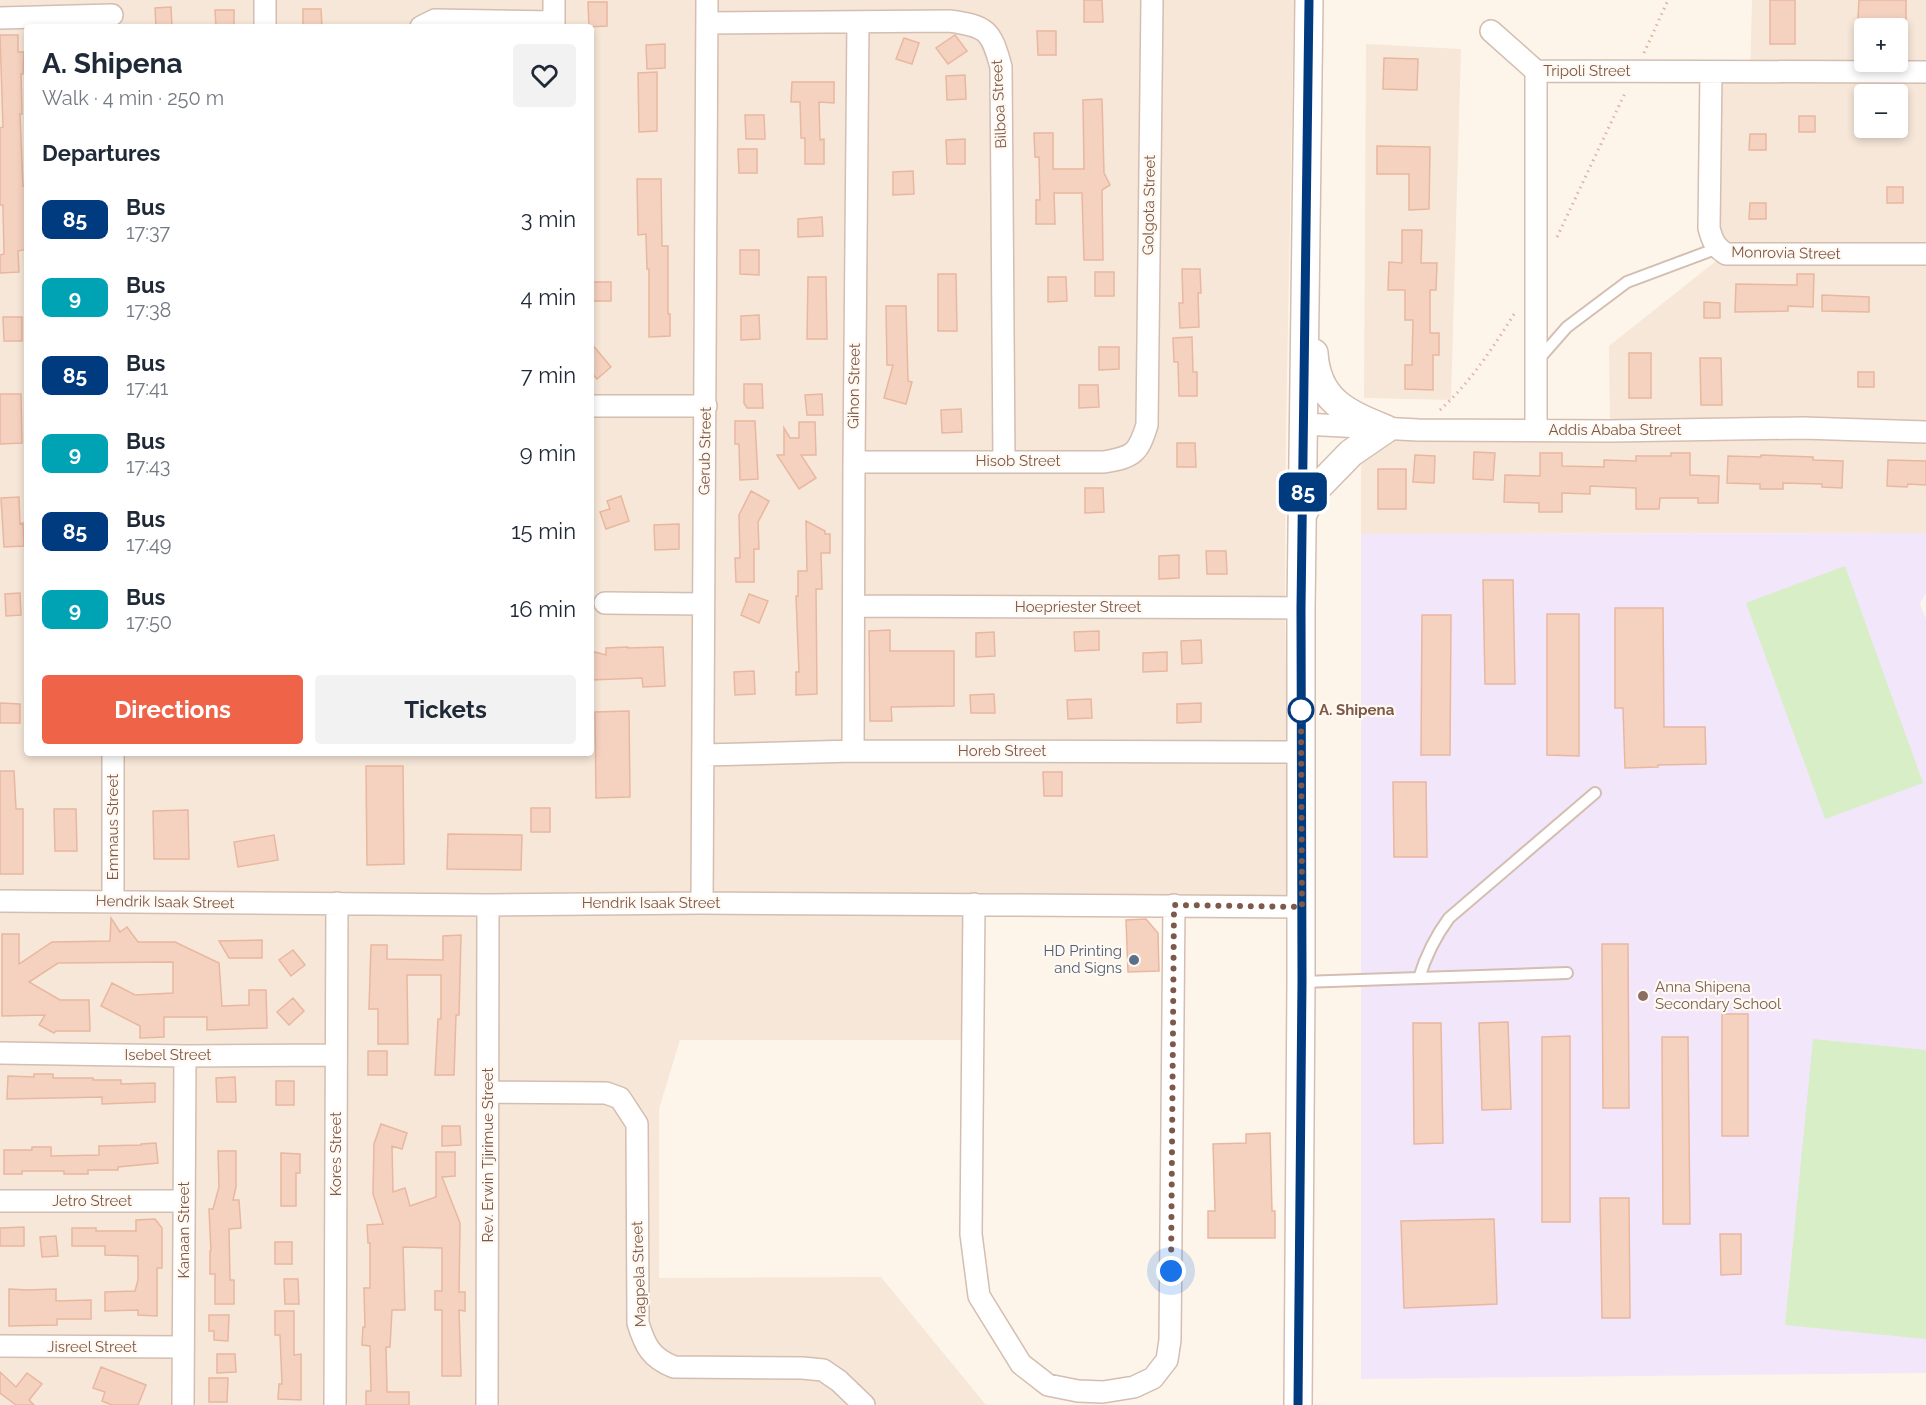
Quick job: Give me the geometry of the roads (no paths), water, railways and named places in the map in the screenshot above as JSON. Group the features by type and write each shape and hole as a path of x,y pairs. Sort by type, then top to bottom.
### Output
{"street":[{"path":"265,0 265,24"},
{"path":"428,24 435,20 554,24 554,0"},
{"name":"Gerub Street","path":"702,903 707,0"},
{"name":"Golgota Street","path":"1148,410 1152,0"},
{"path":"1298,1405 1302,981 1301,608 1309,0"},
{"path":"0,18 112,14"},
{"name":"Bilboa Street","path":"707,23 950,21 972,24 986,30 995,44 1001,67 1004,461"},
{"name":"Gihon Street","path":"854,750 858,22"},
{"path":"1491,31 1536,71"},
{"name":"Tripoli Street","path":"1536,430 1536,71 1926,72"},
{"name":"Monrovia Street","path":"1711,72 1709,228 1711,239 1718,248 1726,254 1926,254"},
{"path":"1306,238 1315,365 1320,380 1340,407 1353,416 1386,429"},
{"path":"594,406 706,406"},
{"name":"Hisob Street","path":"854,462 1104,462 1121,459 1135,452 1142,441 1147,425 1148,410"},
{"name":"Addis Ababa Street","path":"1304,424 1386,429 1803,428 1926,432"},
{"path":"1302,515 1314,491 1321,483 1351,453 1386,429"},
{"path":"605,603 703,604"},
{"name":"Hoepriester Street","path":"854,606 1301,608"},
{"name":"Horeb Street","path":"704,755 854,750 1301,752"},
{"name":"Emmaus Street","path":"113,756 113,901"},
{"name":"Hendrik Isaak Street","path":"0,901 1302,907"},
{"name":"Kores Street","path":"335,1405 337,903"},
{"path":"974,904 971,1234 979,1296 1021,1364 1048,1385 1078,1391 1104,1392 1134,1387 1153,1378 1167,1360 1170,1340 1174,905"},
{"name":"Rev. Erwin Tjirimue Street","path":"487,1405 488,905"},
{"name":"Isebel Street","path":"0,1053 185,1056 336,1055"},
{"name":"Kanaan Street","path":"183,1405 185,1056"},
{"name":"Magpela Street","path":"489,1092 606,1093 620,1098 637,1124 638,1323 643,1340 660,1362 674,1367 823,1370 839,1381 864,1405"},
{"name":"Jetro Street","path":"0,1200 184,1201"},
{"name":"Jisreel Street","path":"0,1346 183,1347"}],"lane":[{"path":"1536,363 1567,327 1627,282 1718,248"},
{"path":"1419,978 1427,952 1449,918 1595,793"},
{"path":"1302,981 1567,973"}],"place":[{"name":"A. Shipena","path":"1301,710"},
{"name":"HD Printing and Signs","path":"1134,960"},
{"name":"Anna Shipena Secondary School","path":"1643,996"}]}
